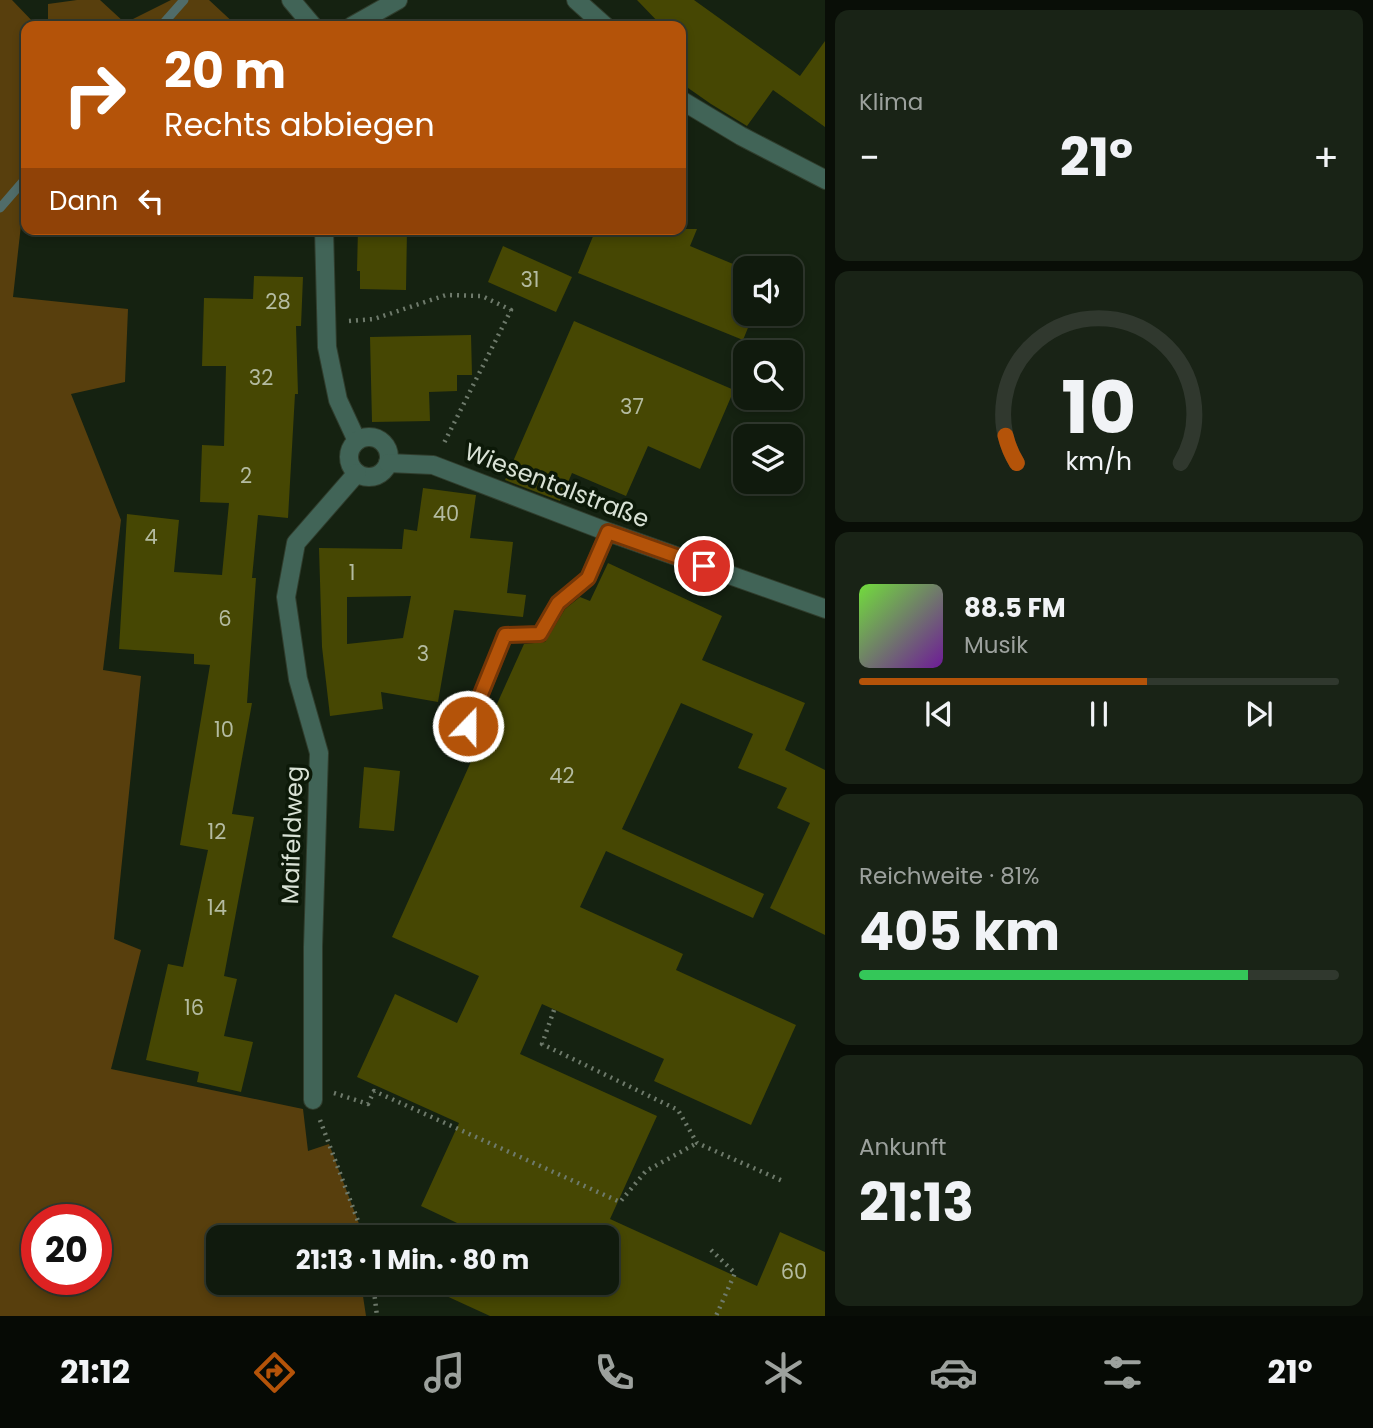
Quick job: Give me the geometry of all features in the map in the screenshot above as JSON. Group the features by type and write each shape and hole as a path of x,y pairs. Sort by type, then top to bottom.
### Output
{"street":[{"path":"291,0 309,21"},
{"path":"361,21 398,0"},
{"path":"576,0 599,21"},
{"path":"686,103 741,136 825,180"},
{"path":"324,235 327,347 338,400 357,441"},
{"path":"369,437 381,440 388,451 388,463 384,472 375,477 365,477 357,473 349,463 349,455 357,441 369,437"},
{"name":"Wiesentalstraße","path":"388,463 433,465 608,532 825,610"},
{"name":"Maifeldweg","path":"313,1094 313,947 319,754 298,679 286,597 296,543 357,473"}],"lane":[{"path":"459,749 505,635 540,634 558,603 588,578 608,532"}],"path":[{"path":"326,323 374,319 446,295 482,296 511,310 433,465"},
{"path":"554,1010 542,1044 678,1110 697,1143 785,1182"},
{"path":"360,1225 313,1094 368,1104 374,1091 620,1202 646,1171 697,1143"},
{"path":"711,1250 735,1273 716,1316"},
{"path":"374,1295 377,1316"}],"shaded area":[{"path":"0,0 12,0 32,21 21,21 21,225 13,297 128,309 125,382 71,394 121,520 103,670 141,676 114,939 141,950 111,1069 303,1109 308,1151 329,1144 359,1225 206,1225 206,1295 363,1295 366,1316 0,1316"},
{"path":"100,0 123,21 48,21 48,4"},
{"path":"171,0 209,0 232,21 129,21"}],"building":[{"path":"637,0 694,0 800,76 825,41 825,127 773,90 747,126 711,104 686,86 686,21 657,21"},
{"path":"686,229 697,229 690,246 733,264 733,326 749,326 743,340 578,273 594,235 686,235"},
{"path":"358,235 407,235 406,290 360,289 360,271 357,271"},
{"path":"503,246 572,277 556,312 488,282"},
{"path":"254,276 303,277 301,326 296,326 298,394 295,394 288,518 258,515 252,578 256,578 247,703 252,703 232,814 254,817 224,976 237,979 224,1036 253,1042 241,1092 197,1082 199,1072 146,1060 168,964 183,967 208,850 180,845 210,665 194,664 194,654 119,649 127,514 179,520 174,572 222,575 229,503 200,502 202,445 224,446 226,366 202,366 204,298 253,299"},
{"path":"574,321 733,390 700,469 648,446 626,496 572,473 560,501 505,480"},
{"path":"471,335 472,375 457,375 457,391 429,392 430,421 372,422 370,337"},
{"path":"423,488 476,495 470,538 513,542 507,593 526,595 523,617 454,610 438,702 381,692 383,709 330,716 322,647 319,548 402,549 404,529 417,531","holes":["411,596 403,638 347,644 347,597"]},
{"path":"608,563 722,616 702,660 805,703 785,750 825,770 825,935 770,908 810,823 777,808 787,788 738,768 753,734 681,703 622,829 764,894 753,918 606,851 580,907 683,954 676,970 796,1025 751,1125 654,1081 664,1059 542,1004 520,1054 657,1116 610,1219 757,1286 780,1232 825,1252 825,1316 490,1316 444,1295 619,1295 619,1225 461,1225 421,1206 459,1123 357,1077 395,994 457,1023 479,976 392,937 524,644 545,642 565,609 580,597 590,601"},
{"path":"364,767 400,771 394,831 359,828"}],"waterway":[{"path":"165,21 184,0"},
{"path":"0,208 21,184"}],"route":[{"path":"468,726 505,635 540,634 558,603 588,578 608,532 704,566"}]}
